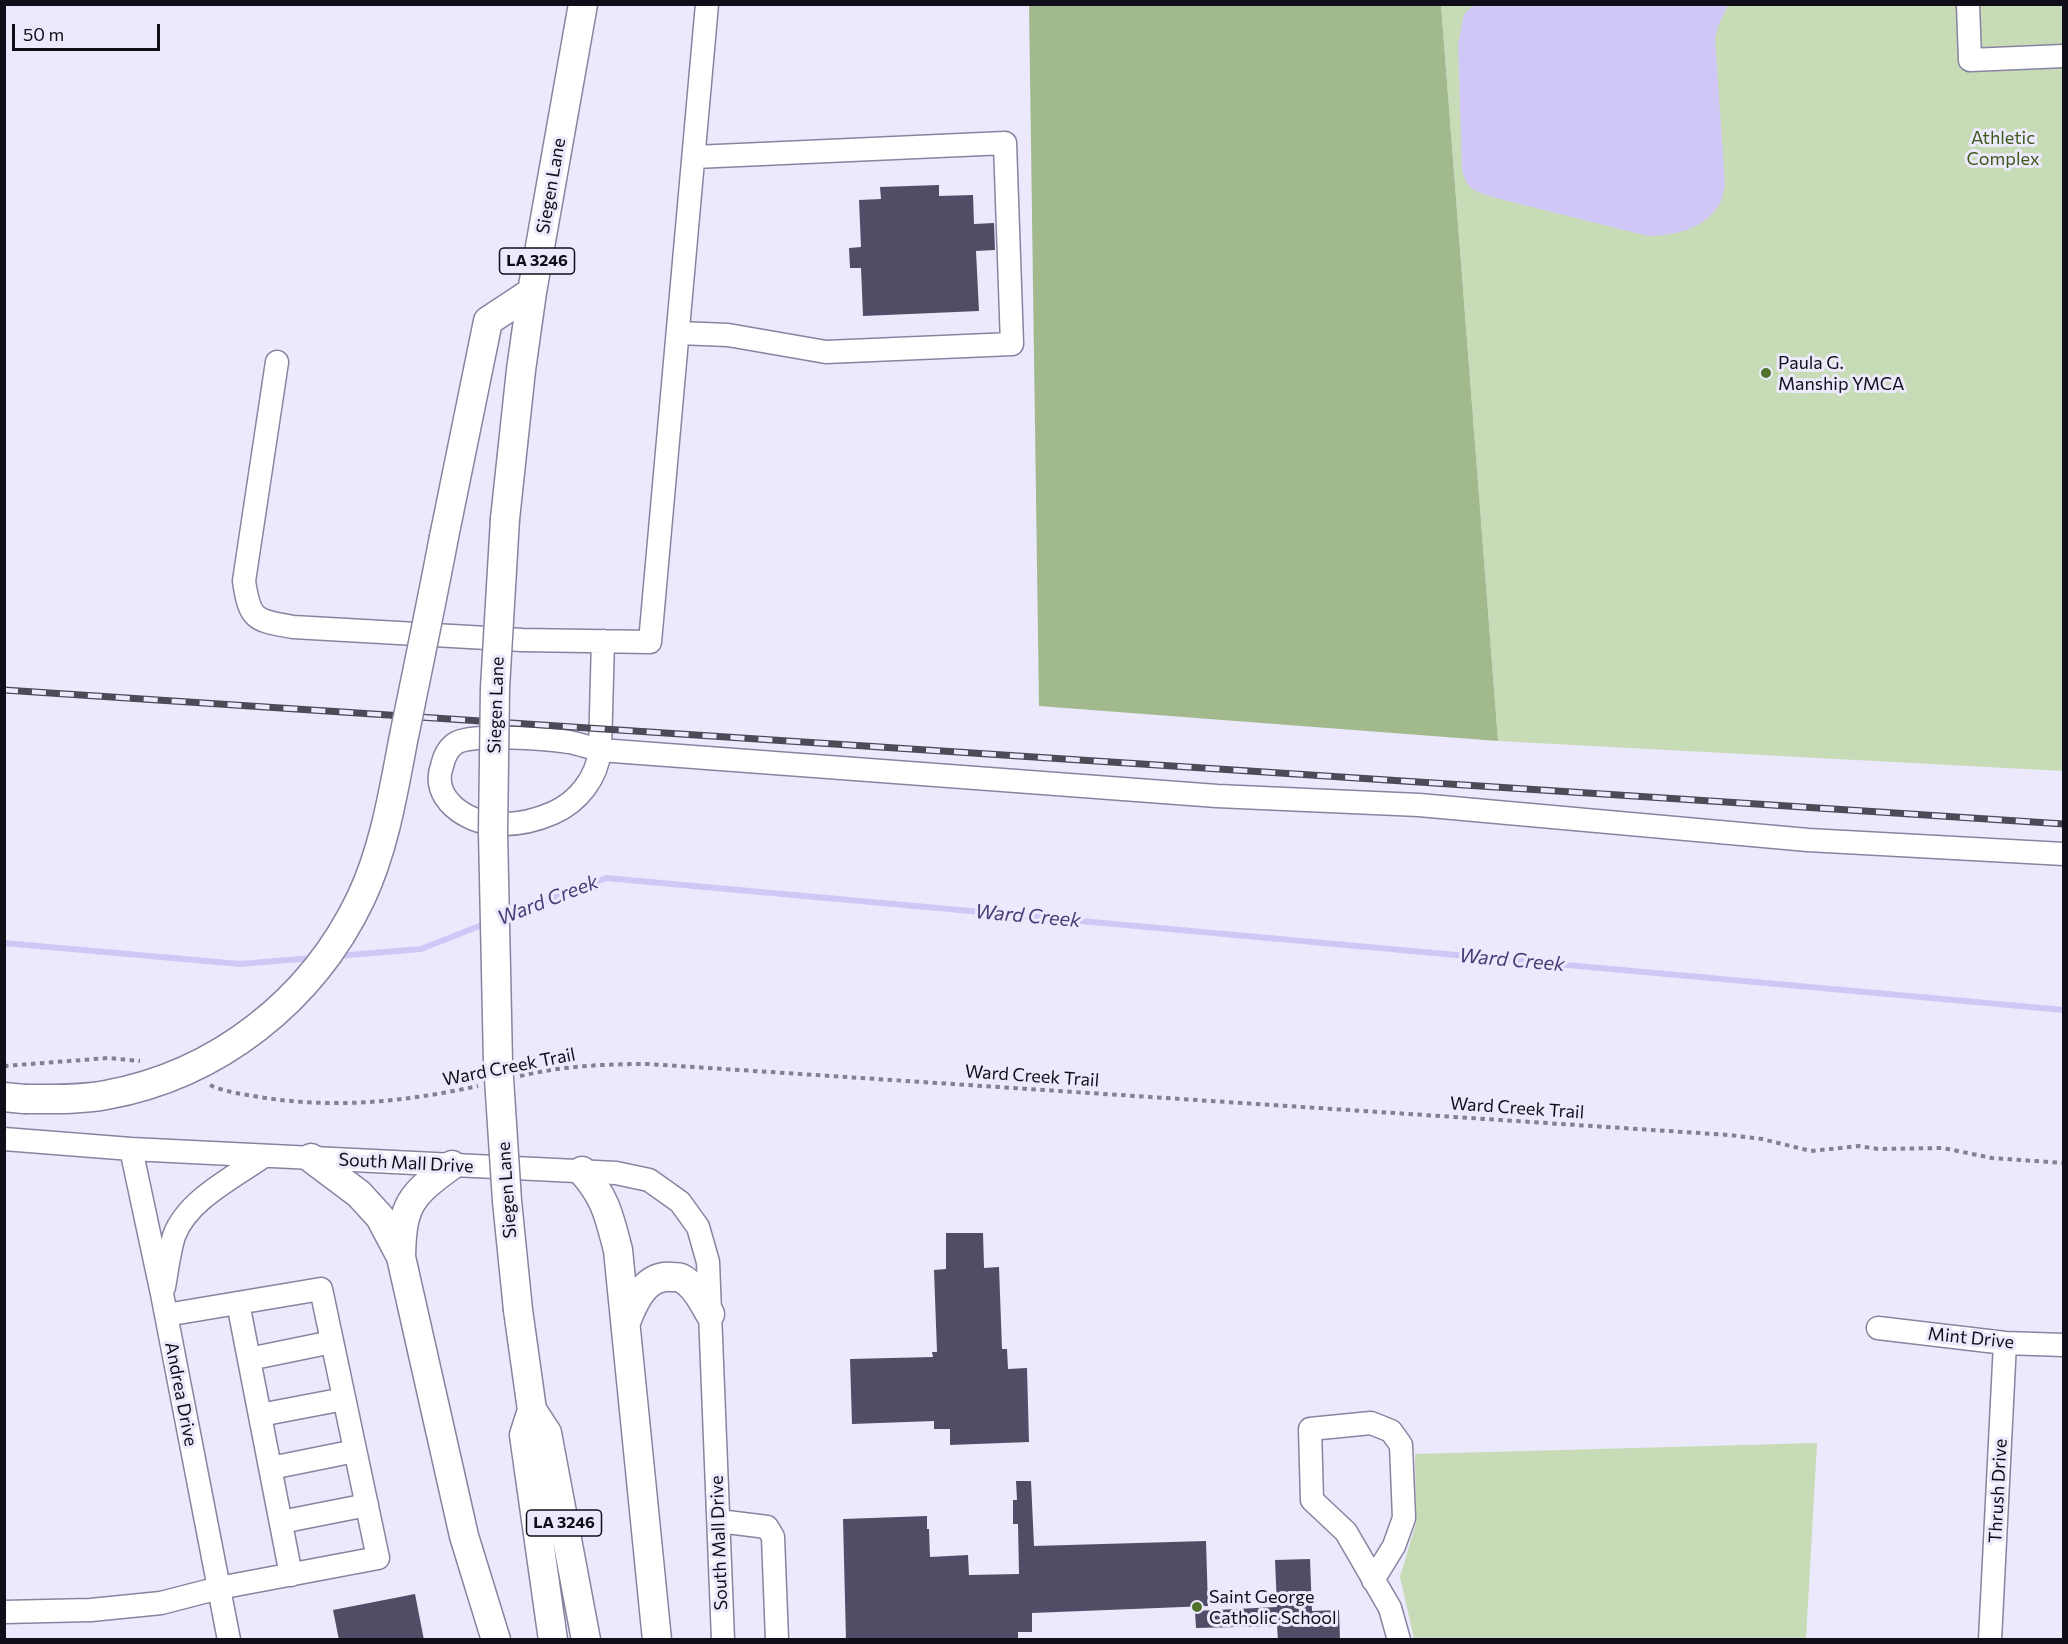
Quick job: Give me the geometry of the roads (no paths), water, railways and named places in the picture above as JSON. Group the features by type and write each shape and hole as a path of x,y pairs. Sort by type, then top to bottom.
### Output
{"main road":[{"name":"Siegen Lane","path":"553,1640 524,1436 532,1410 518,1310 507,1201 498,1063 494,844 495,688 505,519 521,370 532,292 583,4"},
{"path":"14,1098 104,1096 144,1086 190,1069 216,1056 248,1035 297,993 321,964 361,898 386,826 488,321 532,292"},
{"path":"311,1158 359,1194 380,1217 401,1257"},
{"path":"452,1165 425,1185 407,1208 401,1230 401,1257 464,1536 496,1640"},
{"path":"582,1171 595,1186 606,1206 618,1250 657,1640"},
{"path":"626,1322 633,1302 646,1286 663,1276 681,1277 696,1290 710,1314"},
{"name":"Siegen Lane","path":"532,1410 547,1433 586,1640"}],"street":[{"path":"277,362 244,581 247,601 253,615 266,622 293,627 522,640 650,642 707,4"},
{"path":"1968,4 1970,60 2064,56"},
{"path":"679,333 728,336 826,352 1012,344 1005,143 695,157"},
{"path":"603,642 600,750 599,763 590,781 568,806 528,821 493,824 464,815 450,804 442,792 439,772 445,755 454,744 468,738 570,742 600,750 1217,796 1419,805 1808,840 2064,854"},
{"name":"South Mall Drive","path":"4,1139 131,1149 616,1173 649,1180 680,1202 698,1227 708,1262 723,1640"},
{"name":"Andrea Drive","path":"131,1149 164,1305 229,1640"},
{"path":"4,1612 91,1610 161,1603 219,1588 378,1558 321,1289 238,1303 164,1305 175,1236 188,1211 203,1197 264,1156"},
{"path":"238,1303 291,1575"},
{"name":"Mint Drive","path":"1878,1328 2005,1343 2064,1345"},
{"path":"249,1359 332,1342"},
{"name":"Thrush Drive","path":"1990,1640 2005,1343"},
{"path":"260,1414 344,1399"},
{"path":"1373,1580 1394,1546 1404,1518 1401,1445 1390,1431 1371,1423 1310,1430 1312,1500 1346,1532 1373,1580 1390,1608 1400,1640"},
{"path":"270,1468 355,1451"},
{"path":"281,1522 367,1505"},
{"path":"718,1521 767,1527 773,1538 777,1640"}],"waterway":[{"name":"Ward Creek","path":"502,918 606,878 2064,1010"},
{"name":"Ward Creek","path":"337,956 421,949 487,923"},
{"name":"Ward Creek","path":"4,943 240,964 312,958"}],"railway":[{"path":"4,690 2064,824"}],"place":[{"name":"Paula G. Manship YMCA","path":"1766,373"},
{"name":"Saint George Catholic School","path":"1197,1607"}],"park label":[{"name":"Athletic Complex","path":"2003,148"}]}
